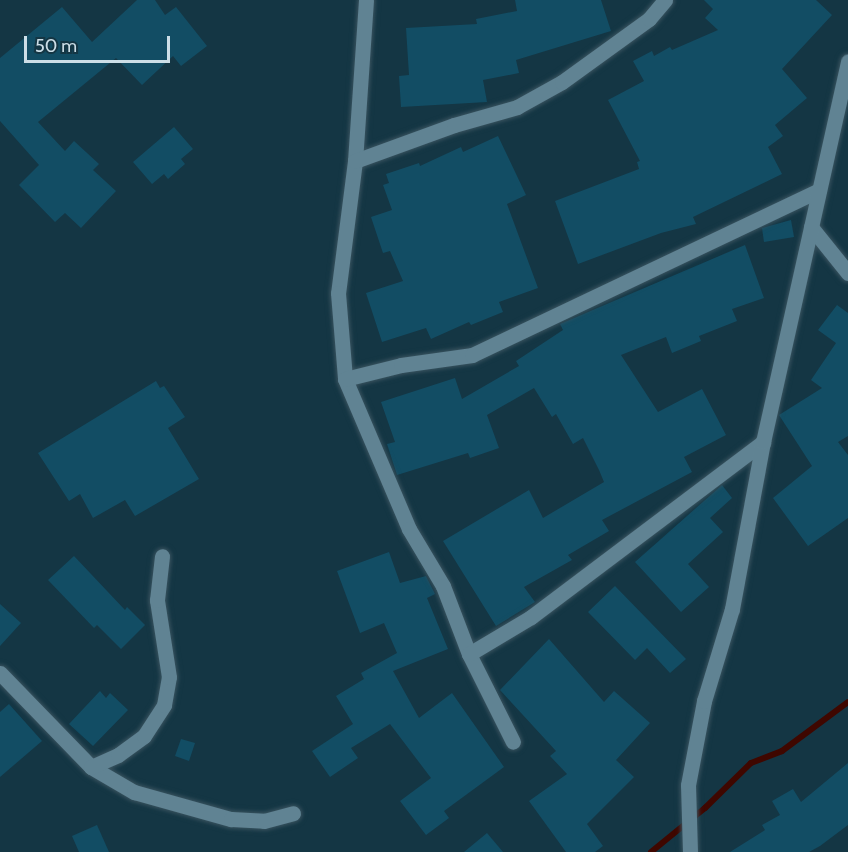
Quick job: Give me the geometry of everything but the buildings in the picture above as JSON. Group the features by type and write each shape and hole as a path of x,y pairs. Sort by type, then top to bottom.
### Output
{"street":[{"path":"366,0 355,161 338,293 345,379 409,529 443,586 469,654 513,742"},
{"path":"355,161 454,125 517,107 562,82 640,26 665,0"},
{"path":"690,852 688,785 694,754 716,652 732,609 763,441 848,61"},
{"path":"345,379 401,365 472,355 819,190"},
{"path":"811,227 848,273"},
{"path":"469,654 531,617 763,441"},
{"path":"91,767 118,755 144,736 164,705 169,677 157,600 162,556"},
{"path":"0,673 91,767 134,792 169,805 231,819 264,821 293,813"}],"waterway":[{"path":"651,852 705,808 751,763 782,751 848,702"}]}
